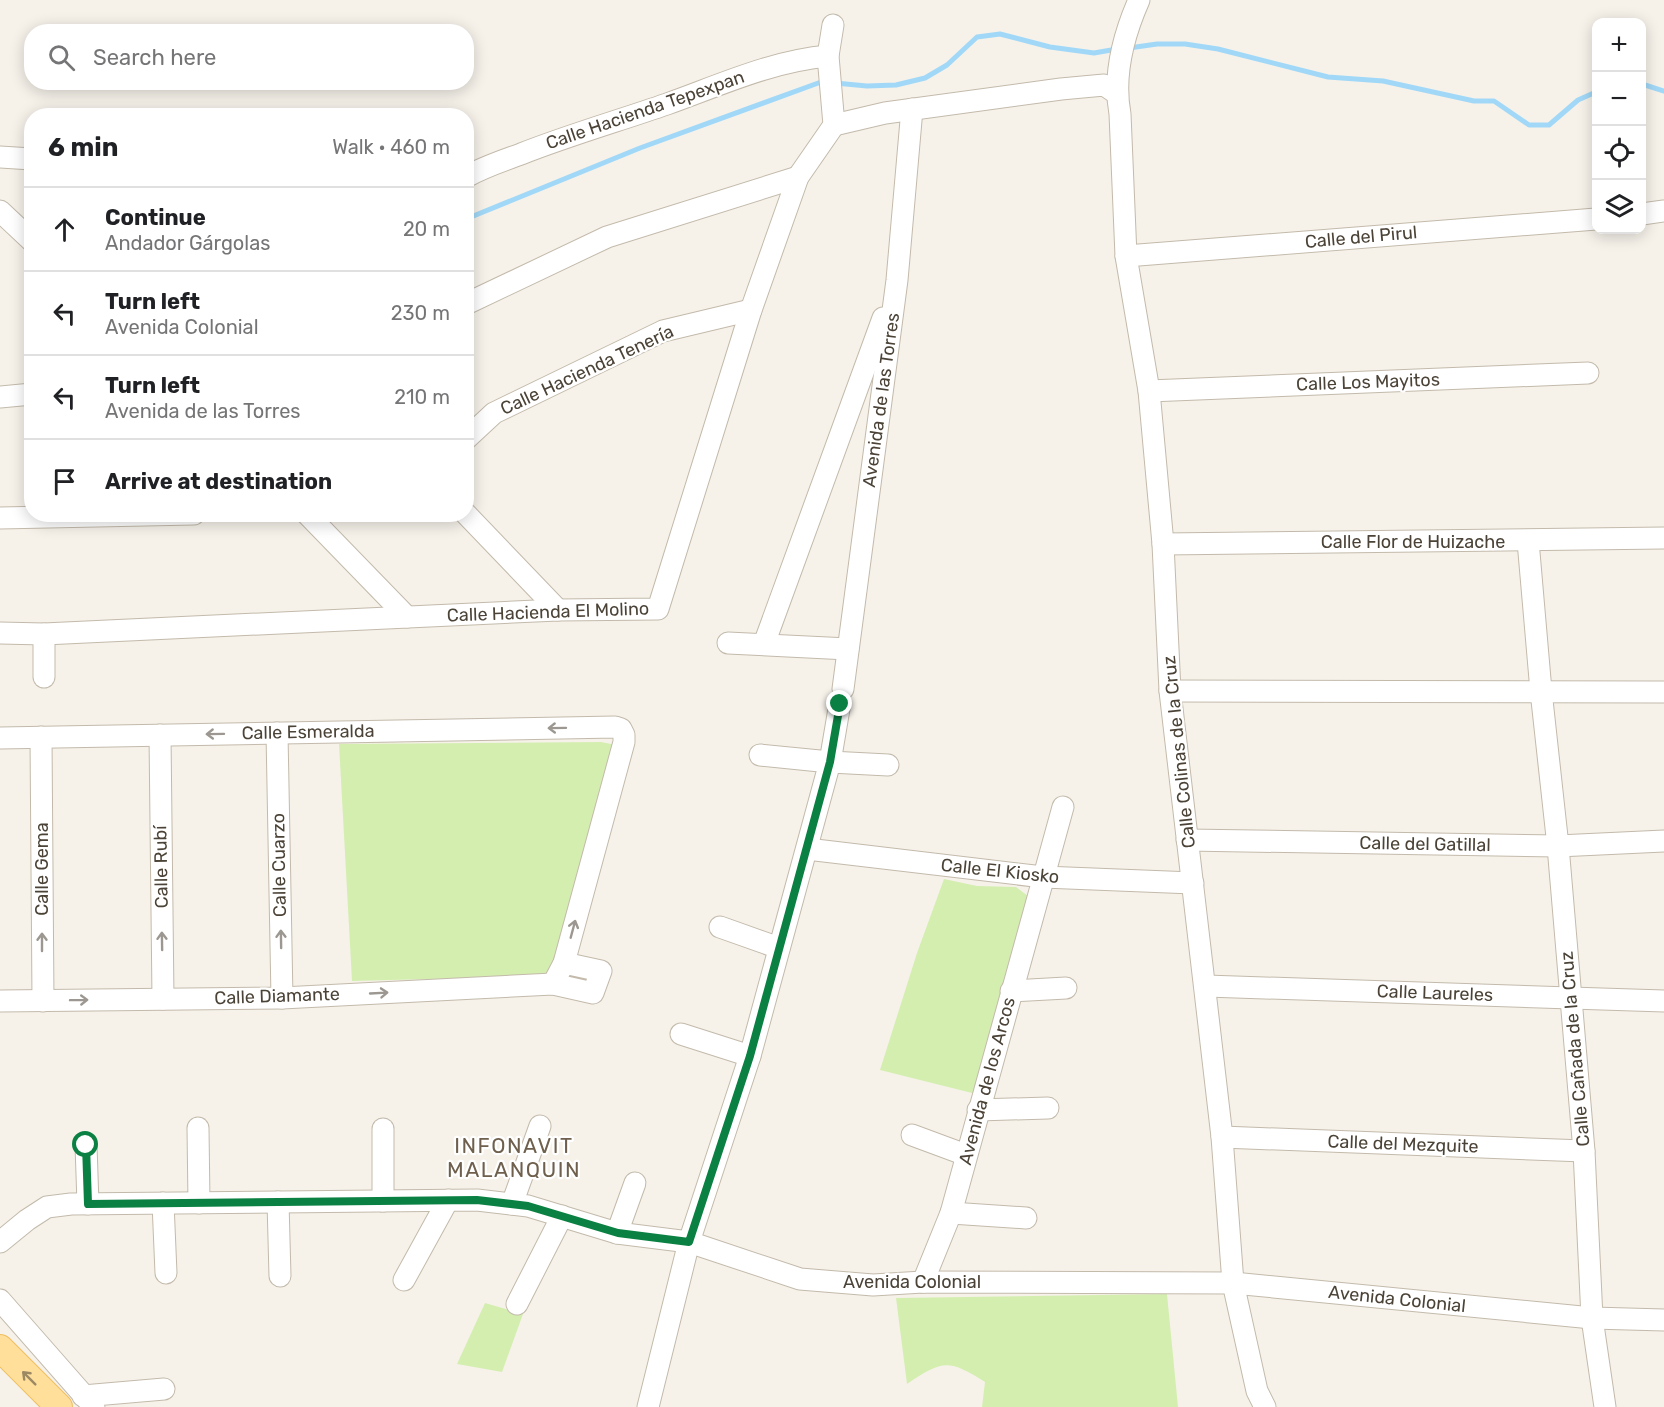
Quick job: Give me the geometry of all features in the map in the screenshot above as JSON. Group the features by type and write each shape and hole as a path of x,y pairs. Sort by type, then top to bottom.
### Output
{"main road":[{"path":"0,1348 59,1407"}],"street":[{"name":"Calle Colinas de la Cruz","path":"1139,0 1128,26 1116,93 1120,114 1126,256 1149,391 1163,544 1170,691 1206,986 1222,1137 1233,1283 1257,1391 1266,1407"},
{"path":"833,25 828,56 834,125 885,113 1061,88 1104,85 1116,93"},
{"name":"Calle Hacienda Tepexpan","path":"474,171 597,125 668,104 708,87 803,58 828,56"},
{"name":"Avenida de las Torres","path":"648,1407 689,1242 750,1056 830,762 842,696 897,280 912,109"},
{"name":"Calle Hacienda El Molino","path":"0,633 44,634 558,610 658,609 751,309 798,177 834,125"},
{"path":"0,157 24,158"},
{"path":"474,300 608,237 798,177"},
{"path":"0,211 24,234"},
{"path":"1646,213 1664,211"},
{"name":"Calle del Pirul","path":"1126,256 1592,219"},
{"path":"764,644 897,280"},
{"name":"Calle Hacienda Tenería","path":"474,432 494,413 663,331 751,309"},
{"name":"Calle Los Mayitos","path":"1149,391 1587,372"},
{"path":"0,397 24,395"},
{"path":"0,518 24,518"},
{"path":"316,522 407,617"},
{"path":"474,522 558,610"},
{"name":"Calle Flor de Huizache","path":"1163,544 1664,538"},
{"name":"Calle Cañada de la Cruz","path":"1528,541 1540,691 1558,846 1584,1151 1592,1318 1605,1407"},
{"path":"44,634 44,676"},
{"path":"728,643 848,649"},
{"path":"1170,691 1664,692"},
{"name":"Calle Esmeralda","path":"0,738 615,727 621,729 624,742 564,963"},
{"name":"Calle Cuarzo","path":"277,733 282,998"},
{"name":"Calle Rubí","path":"160,735 163,999"},
{"name":"Calle Gema","path":"41,737 43,1001"},
{"path":"760,755 888,765"},
{"name":"Avenida de los Arcos","path":"923,1282 951,1213 1063,807"},
{"name":"Calle del Gatillal","path":"1187,840 1558,846 1664,841"},
{"name":"Calle El Kiosko","path":"807,849 1043,877 1193,883"},
{"path":"720,927 779,948"},
{"path":"553,984 564,963"},
{"name":"Calle Diamante","path":"0,1001 282,998 553,984 593,993 601,970 564,963"},
{"name":"Calle Laureles","path":"1206,986 1664,1001"},
{"path":"1011,991 1066,988"},
{"path":"681,1034 750,1056"},
{"path":"978,1110 1048,1108"},
{"path":"512,1204 540,1126"},
{"path":"198,1128 200,1203"},
{"path":"383,1129 383,1201"},
{"path":"912,1135 966,1155"},
{"name":"Calle del Mezquite","path":"1222,1137 1584,1151"},
{"path":"86,1145 88,1204"},
{"path":"618,1233 635,1183"},
{"path":"405,1280 448,1200"},
{"name":"Avenida Colonial","path":"0,1242 47,1207 88,1204 477,1200 528,1206 618,1233 689,1242 800,1279 873,1285 923,1282 1233,1283 1592,1318 1664,1320"},
{"path":"278,1202 280,1276"},
{"path":"163,1203 166,1273"},
{"path":"951,1213 1026,1218"},
{"path":"517,1304 562,1216"},
{"path":"0,1300 89,1402 164,1389"}],"green space":[{"path":"601,742 616,745 560,949 548,976 352,981 339,744"},
{"path":"944,879 977,886 1016,887 1028,896 976,1094 880,1070 917,953"},
{"path":"1167,1294 1178,1407 982,1407 985,1382 962,1369 946,1365 929,1370 907,1384 896,1298"},
{"path":"485,1303 523,1314 502,1372 457,1364"}],"waterway":[{"path":"835,83 867,86 896,85 925,78 947,65 977,37 1000,34 1050,47 1094,53 1117,49"},
{"path":"1129,48 1157,44 1185,44 1218,49 1328,77 1383,81 1474,101 1494,101 1529,125 1549,125 1578,100 1592,94"},
{"path":"474,216 640,148 821,82 826,83"},
{"path":"1646,85 1664,91"}],"district":[{"name":"INFONAVIT MALANQUIN","path":"514,1158"}],"route":[{"path":"86,1145 88,1204 477,1200 528,1206 618,1233 689,1242 750,1056 830,762 840,704"}]}
